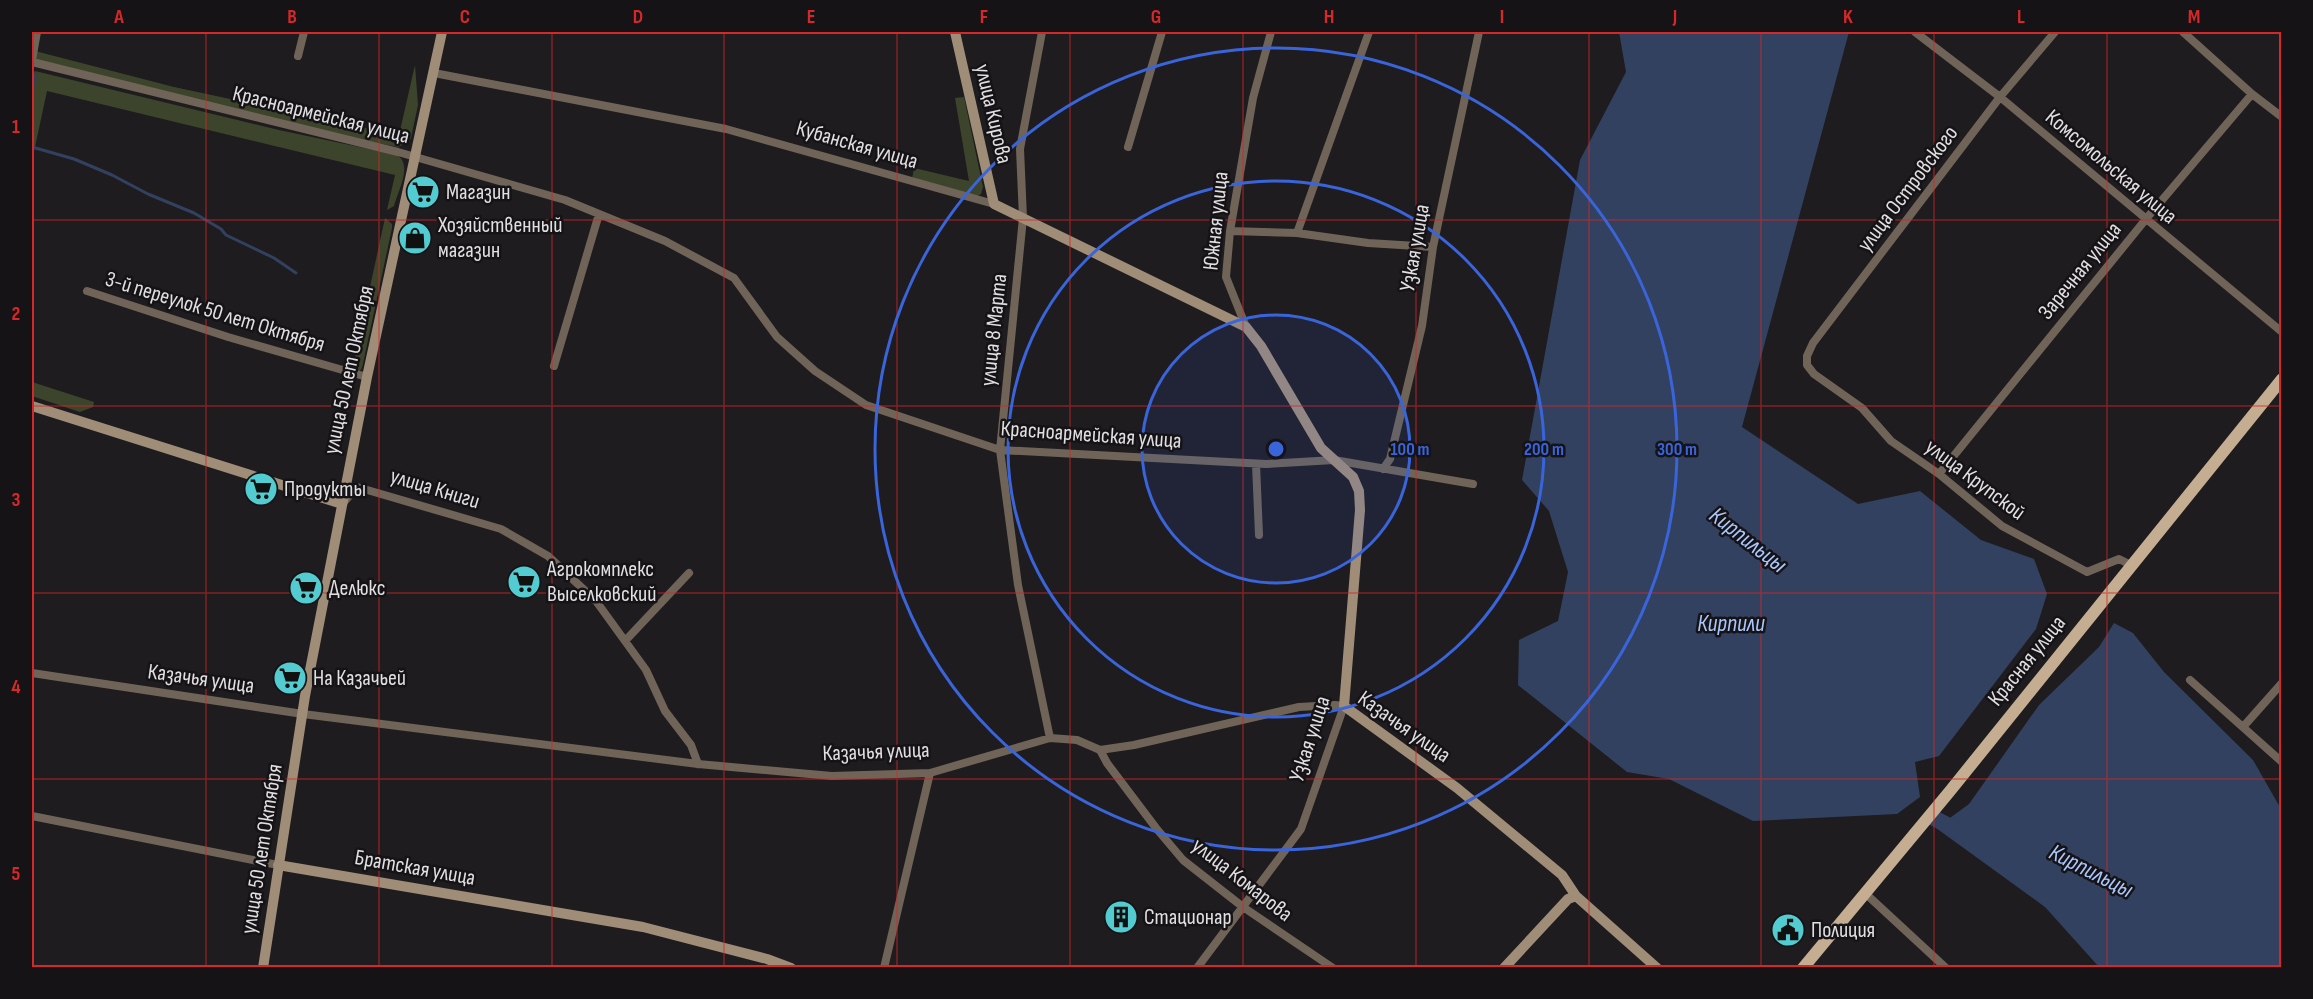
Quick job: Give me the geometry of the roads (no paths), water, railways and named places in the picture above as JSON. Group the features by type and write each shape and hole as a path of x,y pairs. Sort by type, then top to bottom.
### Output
{"main road":[{"name":"улица 50 лет Октября","path":"263,968 303,714 342,504 367,377 442,32"},
{"name":"улица Кирова","path":"955,32 994,204"},
{"name":"Кубанская улица","path":"994,204 1246,327"},
{"name":"Южная улица","path":"1246,327 1260,346 1321,448 1334,460"},
{"name":"Красная улица","path":"1803,968 1866,894 2282,379"},
{"path":"32,406 342,504"},
{"name":"Узкая улица","path":"1334,460 1353,477 1357,484 1360,510 1344,706"},
{"name":"Казачья улица","path":"1344,706 1457,788 1562,875 1576,896 1657,968"},
{"name":"Братская улица","path":"278,865 643,927 767,959 791,968"},
{"path":"1504,968 1568,899 1576,896"}],"street":[{"path":"32,61 37,32"},
{"path":"298,56 304,32"},
{"name":"улица 8 Марта","path":"1042,32 1020,148 1023,218 1000,450 1018,585 1050,738"},
{"path":"1128,147 1162,32"},
{"name":"Южная улица","path":"1246,327 1226,277 1230,231 1252,98 1271,32"},
{"path":"1297,232 1369,32"},
{"name":"Узкая улица","path":"1383,468 1390,459 1422,326 1433,247 1479,32"},
{"name":"Комсомольская улица","path":"1916,32 2000,97 2282,332"},
{"name":"улица Островского","path":"1814,374 1807,365 1807,356 1814,343 2000,97 2055,32"},
{"path":"2183,32 2252,94 2282,117"},
{"name":"Красноармейская улица","path":"32,61 414,157 565,200 665,241 734,278 777,337 815,371 866,405 1000,450 1256,464 1334,460 1473,484"},
{"name":"Кубанская улица","path":"434,73 726,129 994,204"},
{"name":"Заречная улица","path":"1939,474 2146,219 2252,94"},
{"path":"554,366 599,214"},
{"path":"1230,231 1297,232 1368,243 1433,247"},
{"name":"3-й переулок 50 лет Октября","path":"87,291 228,337 367,377"},
{"name":"улица Крупской","path":"1814,374 1862,408 1891,441 1939,474 2002,526 2087,572 2119,558 2131,564"},
{"path":"1256,464 1259,535"},
{"name":"улица Книги","path":"342,504 357,487 501,529 548,556 596,601 646,670 665,711 691,745 698,764"},
{"path":"625,641 689,573"},
{"name":"Казачья улица","path":"32,673 303,714 698,764 832,776 930,773 1050,738 1077,740 1100,750 1134,745 1299,707 1344,706"},
{"path":"2190,680 2282,762"},
{"path":"2243,727 2282,682"},
{"name":"Узкая улица","path":"1197,968 1301,829 1344,706"},
{"name":"улица Комарова","path":"1100,750 1107,763 1156,828 1184,860 1242,907 1333,968"},
{"path":"884,968 930,773"},
{"name":"Братская улица","path":"32,816 278,865"},
{"path":"1866,894 1946,968"}],"water":[{"name":"Кирпили","path":"1619,32 1849,32 1742,427 1858,504 1920,491 1981,540 2034,559 2047,594 2036,629 1939,756 1915,762 1920,797 1897,814 1753,821 1669,779 1627,772 1518,685 1519,640 1558,621 1568,572 1549,511 1522,480 1580,160 1626,72"},
{"path":"2114,623 2133,633 2164,672 2253,760 2281,809 2281,967 2099,967 2045,907 1936,828 1969,804 2039,705 2099,647"}],"waterway":[{"path":"32,92 35,75"},
{"path":"32,147 74,159 194,213 221,229 226,235 274,258 296,273"},
{"name":"Кирпильцы","path":"1934,818 1962,833"}],"place":[{"name":"Магазин","path":"423,192"},
{"name":"Хозяйственный магазин","path":"415,238"},
{"name":"Продукты","path":"261,489"},
{"name":"Агрокомплекс Выселковский","path":"524,582"},
{"name":"Делюкс","path":"306,588"},
{"name":"На Казачьей","path":"290,678"},
{"name":"Стационар","path":"1121,917"},
{"name":"Полиция","path":"1788,930"}]}
